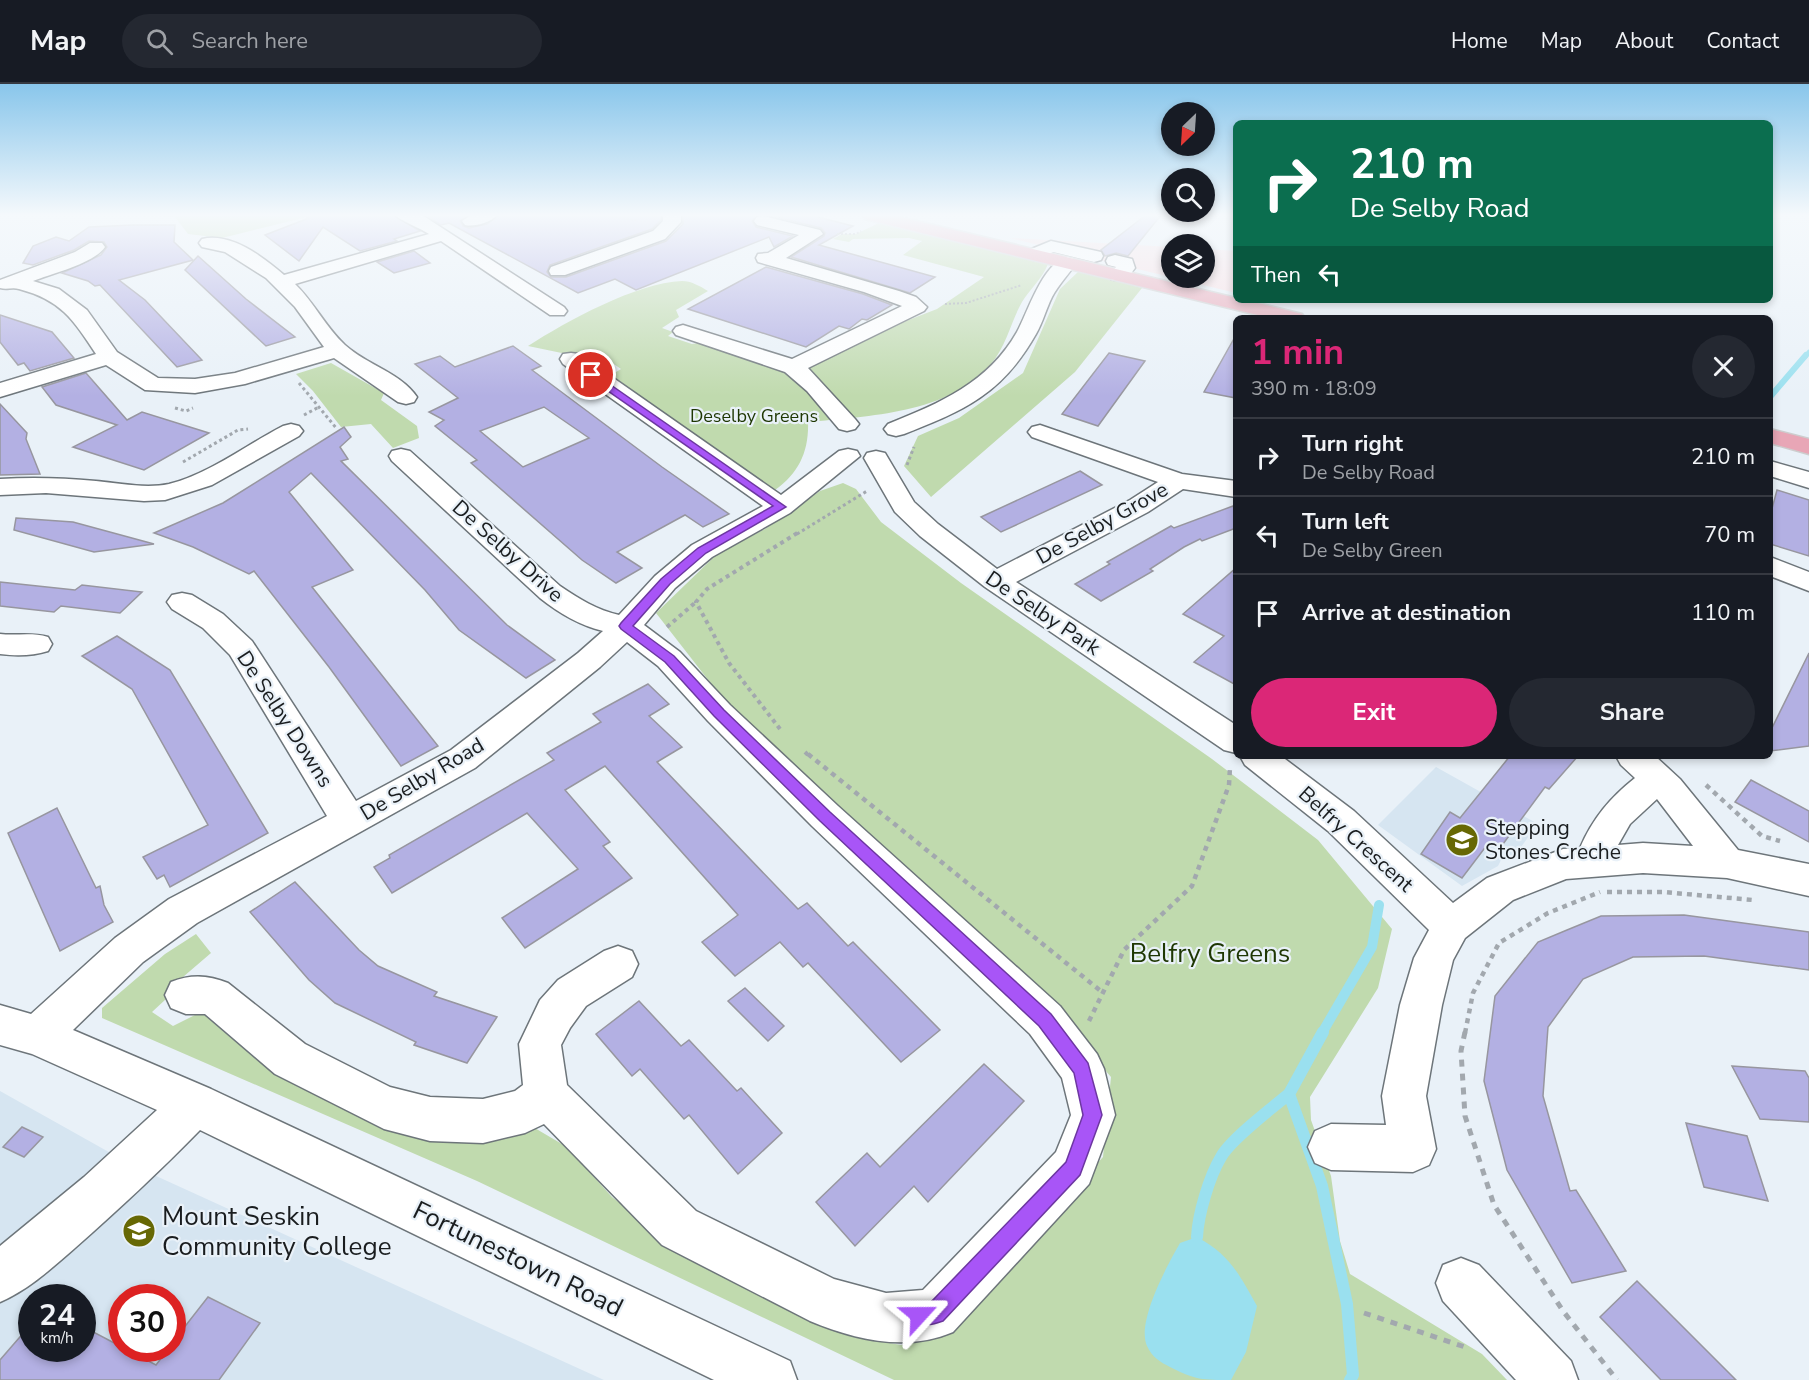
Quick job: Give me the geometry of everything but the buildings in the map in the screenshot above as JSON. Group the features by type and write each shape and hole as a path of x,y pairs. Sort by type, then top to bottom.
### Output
{"main road":[{"path":"1143,275 1233,301"},
{"path":"1241,303 1284,315"},
{"path":"1773,437 1809,447"}],"street":[{"path":"8,284 31,275"},
{"path":"272,275 301,302 338,350 389,381 406,397"},
{"path":"281,282 304,275"},
{"path":"504,275 557,311"},
{"path":"683,331 793,367 917,307 914,303 888,294 824,275"},
{"path":"869,435 966,399 993,380 1027,332 1044,292 1057,275"},
{"path":"8,284 52,294 80,314 109,357 153,385 195,386 237,378 338,350"},
{"path":"0,390 109,357"},
{"path":"570,359 781,507"},
{"name":"De Selby Park","path":"793,367 808,378 824,400 869,435 904,506 929,530 995,581 1233,748"},
{"path":"0,487 28,485 95,488 127,493 176,490 195,483 296,424"},
{"path":"1040,432 1178,481 1233,489"},
{"name":"De Selby Road","path":"19,1030 183,911 463,759 589,660 645,628 665,582 702,550 781,507 869,435"},
{"name":"De Selby Drive","path":"401,456 550,592 568,605 598,620 645,628"},
{"path":"1773,469 1809,480"},
{"name":"De Selby Grove","path":"995,581 1139,506 1178,481"},
{"path":"1773,567 1809,582"},
{"name":"De Selby Downs","path":"182,602 213,621 241,648 336,802 352,821"},
{"path":"618,964 572,993 555,1014 540,1044 546,1095 679,1228 828,1303 886,1318 935,1314 1073,1168 1093,1115 1082,1069 1045,1020 825,816 719,713 669,659 645,628"},
{"path":"0,644 15,646 37,644"},
{"name":"Belfry Crescent","path":"1248,759 1341,821 1451,926"},
{"path":"1593,862 1599,840 1645,767 1668,788 1727,863"},
{"path":"1331,1147 1413,1149 1404,1096 1423,996 1434,958 1451,926 1500,888 1563,864 1644,858 1727,863 1809,880"},
{"path":"186,995 213,996 290,1059 384,1107 430,1119 483,1120 525,1111 546,1095"},
{"name":"Fortunestown Road","path":"19,1030 195,1104 771,1380"},
{"path":"0,1277 54,1236 195,1104"},
{"path":"1461,1283 1552,1380"}],"path":[{"path":"945,304 966,303 1029,284"},
{"path":"296,424 319,407 337,429"},
{"path":"181,463 238,430 249,429"},
{"path":"645,628 696,602 708,589 866,490 872,497"},
{"path":"696,602 729,663 785,736"},
{"path":"803,751 1102,992"},
{"path":"1084,1031 1124,950 1192,886 1239,759"},
{"path":"1701,780 1762,836 1790,844"},
{"path":"1617,1380 1563,1311 1494,1205 1465,1116 1461,1051 1473,993 1499,943 1548,912 1599,892 1663,892 1756,901"},
{"path":"1364,1313 1472,1349"}],"shaded area":[{"path":"1215,275 1233,275 1233,292 1215,288"},
{"name":"Stepping Stones Creche","path":"1436,767 1538,824 1512,859 1503,856 1498,866 1462,886 1378,825"},
{"name":"Mount Seskin Community College","path":"0,1091 132,1165 604,1380 0,1380"}],"green space":[{"name":"Deselby Greens","path":"978,275 1042,275 1022,302 1005,341 991,364 973,381 930,403 881,414 808,422 807,442 801,461 790,476 775,490 768,488 606,378 621,369 608,360 588,367 581,357 528,346 582,315 623,296 664,283 685,281 708,291 676,310 679,317 662,328 673,332 668,336 692,344 699,343 781,371 818,363 883,330 937,309 984,277"},
{"path":"1074,275 1096,275 1142,288 1075,372 931,497 904,466 918,436 959,418 1023,373 1060,289"},
{"path":"331,363 384,393 381,400 417,426 419,438 393,448 371,424 341,427 313,391 296,374"},
{"name":"Belfry Greens","path":"843,483 856,489 881,522 961,583 1212,759 1318,840 1392,929 1378,988 1310,1097 1311,1120 1331,1176 1340,1241 1350,1274 1482,1354 1507,1380 894,1380 477,1181 102,1018 102,1008 165,954 196,934 211,953 176,983 179,987 152,1012 173,1026 201,1012 255,1058 298,1087 429,1137 533,1127 567,1147 612,1197 678,1247 767,1297 855,1337 901,1345 944,1334 1103,1157 1111,1077 1080,1041 737,717 656,613 716,555 765,529 820,491"}],"water":[{"path":"1197,1237 1218,1251 1233,1266 1257,1306 1246,1352 1231,1380 1186,1375 1160,1361 1147,1346 1145,1336 1149,1308 1161,1278 1180,1243"}],"waterway":[{"path":"1805,357 1809,352"},
{"path":"1773,394 1806,355"},
{"path":"1322,1033 1372,947 1379,905"},
{"path":"1289,1094 1323,1032"},
{"path":"1197,1237 1205,1196 1221,1157 1242,1133 1289,1094"},
{"path":"1289,1094 1322,1186 1347,1304 1353,1375 1350,1380"}],"place":[{"name":"Stepping Stones Creche","path":"1462,840"},
{"name":"Mount Seskin Community College","path":"139,1231"}],"route":[{"path":"591,375 781,507 702,550 665,582 626,626 669,659 719,713 825,816 1045,1020 1082,1069 1093,1115 1073,1168 935,1314 919,1315"}]}
